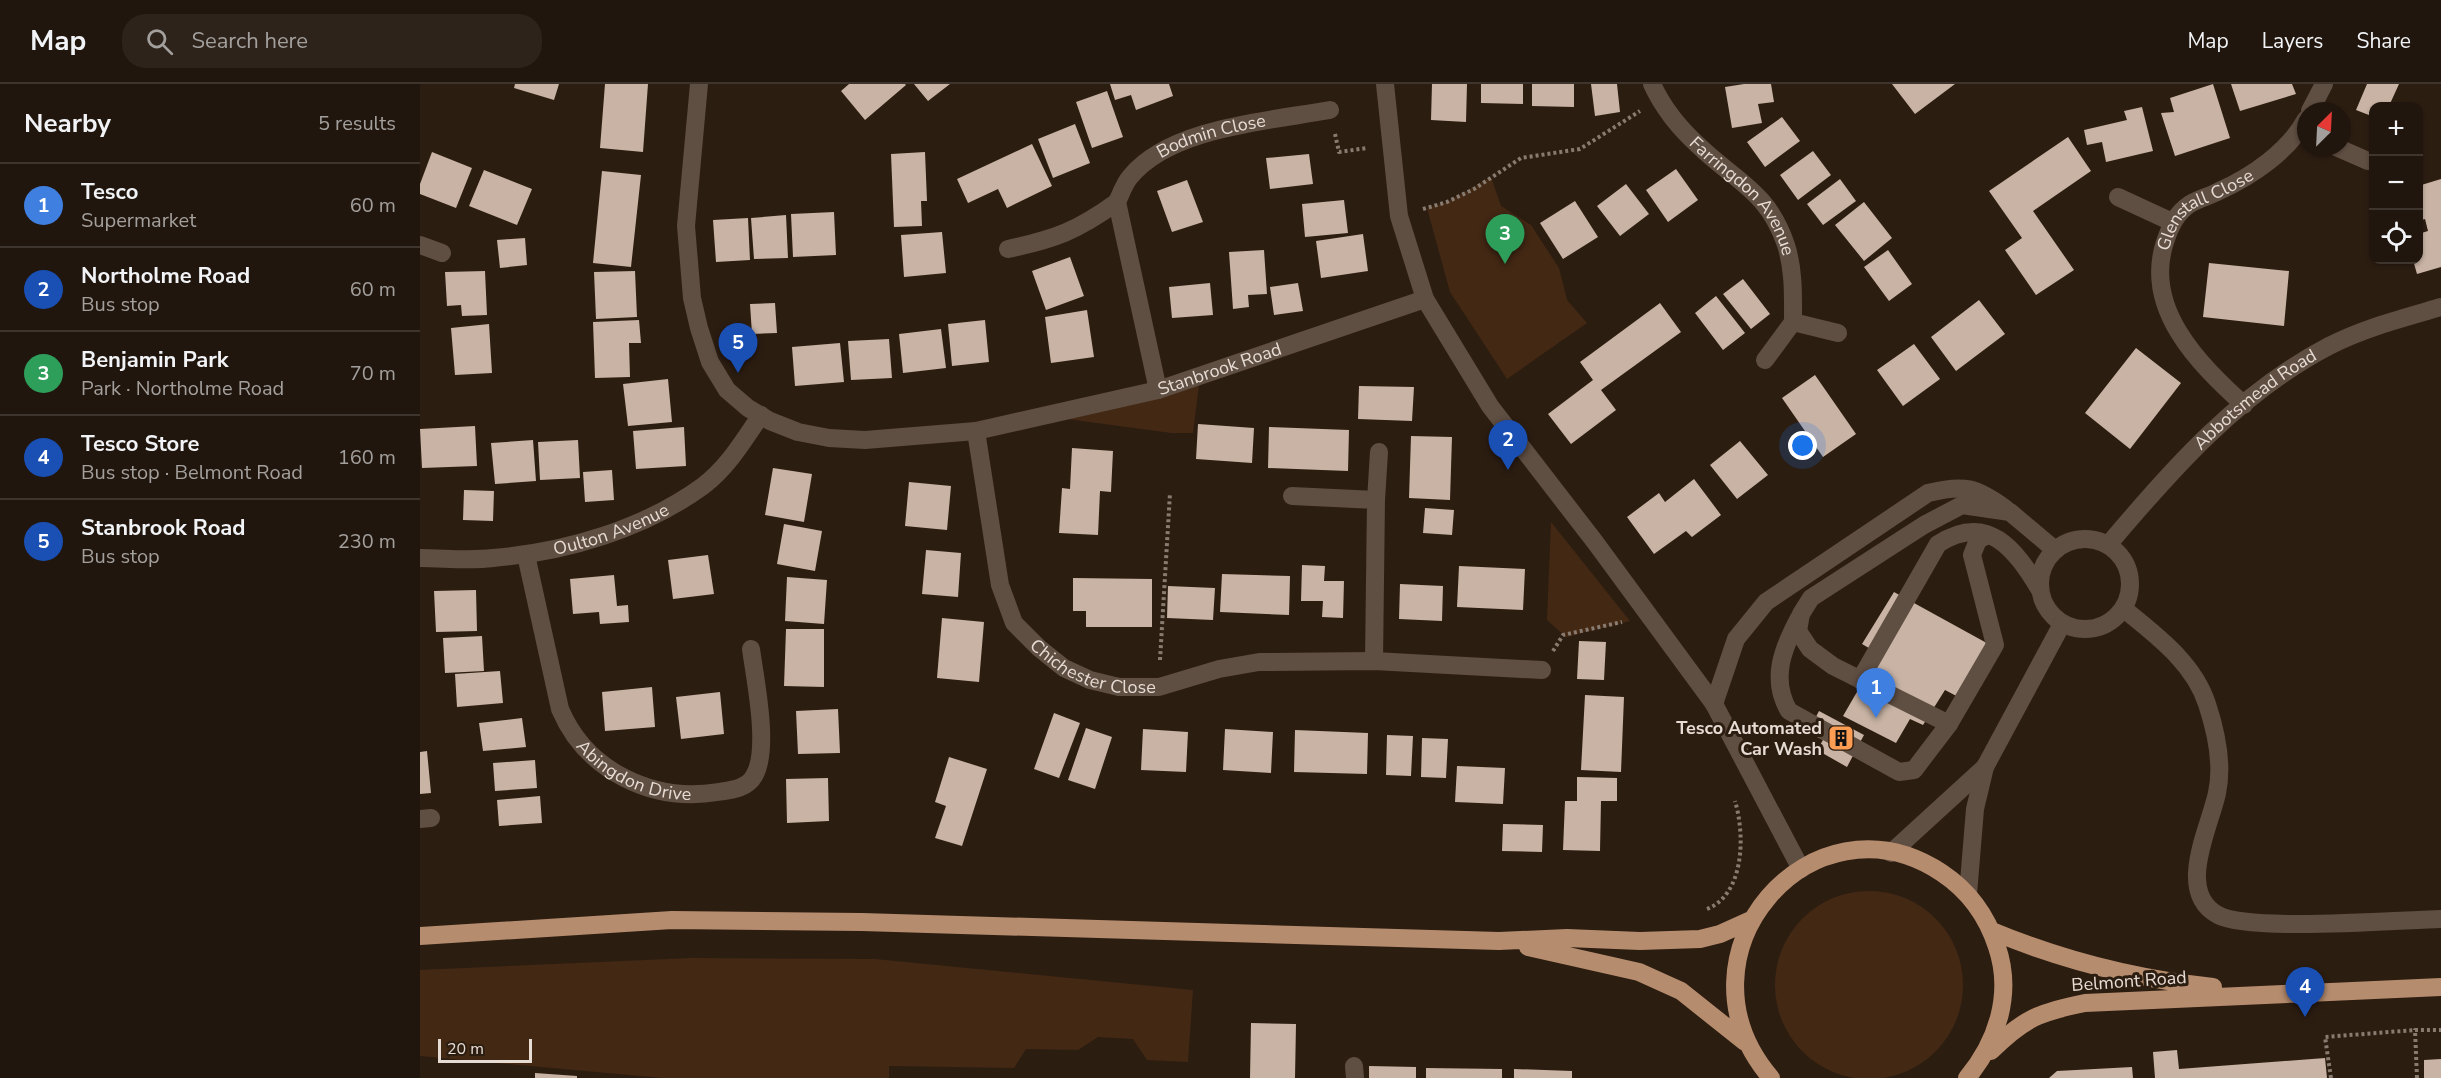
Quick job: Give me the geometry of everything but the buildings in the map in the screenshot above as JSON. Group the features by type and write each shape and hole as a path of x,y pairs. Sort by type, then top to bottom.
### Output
{"highway":[{"path":"1771,1078 1747,1044 1738,1020 1734,994 1735,969 1741,944 1751,920 1773,891 1801,869 1845,853 1892,853 1933,867 1968,894 1992,931 2002,967 2004,985 2001,1013 1993,1039 1967,1078"},
{"path":"420,936 672,920 885,923 1499,941 1567,938 1640,941 1700,939 1720,934 1751,920"},
{"name":"Belmont Road","path":"1992,931 2044,953 2107,970 2193,985 2264,993"},
{"path":"1499,941 1639,972 1682,991 1747,1044"},
{"name":"Belmont Road","path":"1979,1063 2016,1026 2045,1011 2085,1003 2264,993 2441,987"}],"street":[{"name":"Stanbrook Road","path":"699,84 686,226 692,298 710,362 727,390 761,415 798,432 829,438 865,440 976,431 1158,390 1425,299"},
{"path":"1384,84 1399,216 1425,299 1490,406 1714,704 1801,869"},
{"name":"Glenstall Close","path":"2315,102 2324,84"},
{"name":"Farringdon Avenue","path":"1655,92 1676,123 1700,148 1737,176 1774,218 1786,245 1792,272 1793,322"},
{"name":"Bodmin Close","path":"1008,249 1052,240 1085,225 1117,202 1129,177 1176,143 1217,131 1330,110"},
{"name":"Glenstall Close","path":"2244,405 2206,370 2185,344 2171,318 2162,281 2162,253 2172,222 2189,204 2258,170 2297,129"},
{"path":"2351,154 2368,161"},
{"path":"2118,197 2172,222"},
{"path":"1117,202 1158,390"},
{"path":"420,245 442,252"},
{"name":"Abbotsmead Road","path":"2108,545 2170,472 2204,438 2284,373 2329,346 2376,326 2441,307"},
{"path":"1765,360 1793,322 1838,333"},
{"name":"Oulton Avenue","path":"420,558 491,559 548,552 609,533 664,511 705,485 735,454 761,415"},
{"name":"Chichester Close","path":"976,431 1000,585 1014,623 1039,648 1064,668 1081,676 1119,687 1159,687 1219,669 1259,662 1374,661 1542,670"},
{"path":"1374,661 1379,452"},
{"path":"1714,704 1736,639 1766,602 1928,493 1955,486 1983,492 2055,550"},
{"path":"1292,496 1377,500"},
{"path":"1988,535 1978,540 1972,555 1995,645 1949,724 1914,770 1899,772 1789,711 1780,695 1780,667 1785,644 1811,598 1924,525 1962,505 2010,512"},
{"path":"1860,680 1938,544 1956,532 1977,531 1998,538 2021,558 2040,590 2044,603 2062,624 2075,629 2089,630 2115,619 2124,609 2130,595 2131,581 2127,567 2108,545 2095,540 2080,539 2067,542 2055,550 2046,562 2041,575 2040,590"},
{"name":"Abingdon Drive","path":"526,555 560,709 569,731 598,762 641,786 698,795 741,788 754,777 759,760 761,726 751,649"},
{"path":"2124,609 2174,652 2193,675 2209,710 2218,757 2217,792 2201,848 2196,878 2206,904 2218,916 2241,921 2275,923 2441,919"},
{"path":"1801,614 1798,631 1810,649 1833,666 1949,724"},
{"path":"1968,894 1975,809 1985,767 2062,624"},
{"path":"1892,853 1985,767"}],"path":[{"path":"1399,216 1448,202 1474,189 1521,158 1580,149 1655,92"},
{"path":"1330,110 1339,152 1391,144"},
{"path":"1159,687 1170,493"},
{"path":"1542,670 1563,634 1649,616"},
{"path":"1705,910 1715,906 1731,885 1740,855 1740,819 1734,797"},
{"path":"2415,1030 2417,1078"},
{"path":"2331,1078 2325,1036 2441,1030"}],"shaded area":[{"path":"1491,177 1501,206 1531,225 1559,268 1567,300 1587,323 1507,379 1450,292 1427,208 1447,202"},
{"path":"1200,376 1193,433 1171,433 1045,416"},
{"path":"1551,522 1630,621 1566,637 1547,620"},
{"path":"1860,891 1878,891 1913,902 1929,912 1942,925 1956,949 1963,985 1956,1021 1942,1045 1929,1058 1896,1075 1878,1079 1860,1079 1825,1068 1809,1058 1796,1045 1779,1012 1775,994 1775,976 1786,941 1796,925 1809,912 1842,895"},
{"path":"692,958 875,959 1193,990 1188,1062 1147,1060 1133,1039 1098,1037 1078,1050 1026,1049 1014,1068 889,1066 889,1078 662,1078 420,1056 420,970"}],"place":[{"name":"Benjamin Park","path":"1505,264"},
{"name":"Stanbrook Road","path":"738,373"},
{"name":"Northolme Road","path":"1508,470"},
{"name":"Tesco","path":"1876,718"},
{"name":"Tesco Automated Car Wash","path":"1841,738"},
{"name":"Tesco Store","path":"2305,1017"}]}
